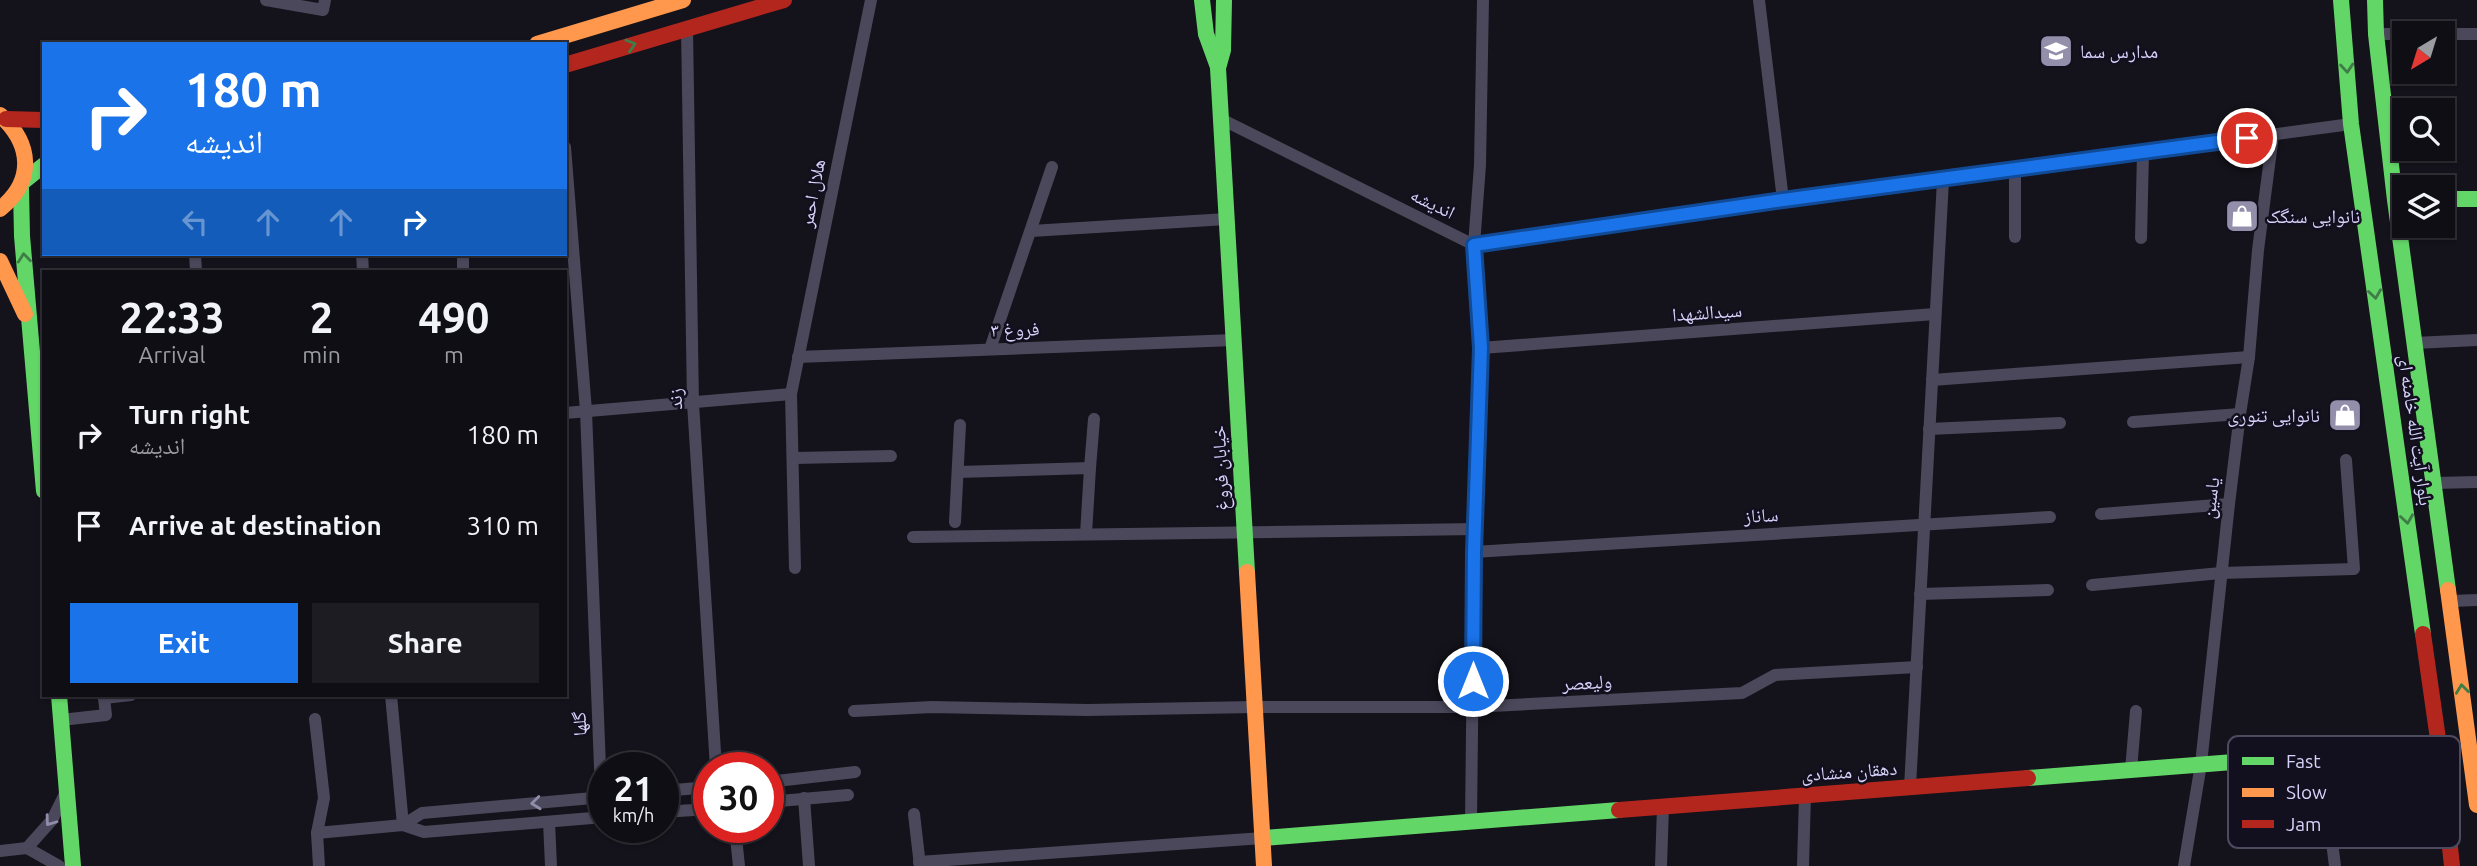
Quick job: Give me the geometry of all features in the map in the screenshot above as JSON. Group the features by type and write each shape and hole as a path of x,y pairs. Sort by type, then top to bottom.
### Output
{"street":[{"path":"266,0 323,10 325,0"},
{"path":"544,42 684,0"},
{"path":"567,64 784,0"},
{"name":"هلال احمر","path":"796,568 791,394 871,0"},
{"name":"خیابان فروغ","path":"1202,0 1206,34 1218,68 1264,866"},
{"name":"خیابان فروغ","path":"1218,68 1223,50 1224,0"},
{"path":"1471,822 1474,552 1481,348 1474,245 1480,165 1483,0"},
{"path":"1759,0 1783,200"},
{"name":"بلوار آیت الله خامنه ای","path":"2341,0 2351,124 2438,736"},
{"name":"بلوار آیت الله خامنه ای","path":"2375,0 2376,34 2396,175"},
{"name":"زند","path":"687,29 694,403 715,752"},
{"path":"2376,34 2392,34"},
{"path":"2455,34 2477,34"},
{"path":"3,117 42,120"},
{"path":"3,117 20,139 27,162 23,184 22,236 42,466"},
{"name":"اندیشه","path":"1221,119 1474,245"},
{"path":"1474,245 1783,200 2351,124"},
{"name":"یاسین","path":"2184,866 2201,764 2273,135"},
{"path":"2141,238 2143,153"},
{"path":"0,209 12,202 23,184 42,167"},
{"path":"990,349 1052,167"},
{"path":"2015,170 2015,237"},
{"name":"گلها","path":"567,173 586,411 600,752"},
{"path":"1910,787 1943,180"},
{"path":"2455,199 2477,199"},
{"path":"1031,231 1227,219"},
{"name":"بلوار آیت الله خامنه ای","path":"2404,238 2414,343 2451,601 2472,723 2477,805"},
{"path":"0,261 31,326"},
{"name":"سیدالشهدا","path":"1481,348 1935,314"},
{"name":"فروغ ۳","path":"799,357 1234,340"},
{"path":"2414,343 2477,340"},
{"path":"1932,380 2249,357"},
{"path":"567,413 791,394"},
{"path":"2133,422 2240,414"},
{"path":"1086,534 1094,419"},
{"path":"1929,429 2060,423"},
{"path":"955,522 960,425"},
{"path":"794,458 891,456"},
{"path":"2092,585 2221,573 2354,569 2346,460"},
{"path":"958,472 1090,468"},
{"path":"2434,483 2477,482"},
{"path":"2101,514 2229,504"},
{"name":"ساناز","path":"1474,552 2050,517"},
{"path":"913,537 1476,529"},
{"path":"1920,594 2048,590"},
{"path":"2451,601 2477,600"},
{"name":"ولیعصر","path":"854,711 932,707 1087,710 1473,707 1742,693 1775,675 1917,667"},
{"path":"59,697 73,866"},
{"path":"61,720 106,715 104,697"},
{"path":"391,697 403,825"},
{"path":"2132,770 2136,711"},
{"path":"315,719 324,798 317,833 319,866"},
{"name":"دهقان منشادی","path":"1263,838 2228,762"},
{"path":"784,780 855,772"},
{"path":"27,848 52,820 67,790"},
{"path":"784,800 848,795"},
{"path":"1802,866 1805,795"},
{"path":"403,825 422,813 588,798"},
{"path":"804,798 809,866"},
{"path":"1661,866 1663,807"},
{"path":"914,814 919,864 1037,860 1263,838"},
{"path":"317,833 403,825 424,832 588,819"},
{"path":"549,822 551,866"},
{"path":"737,843 739,866"},
{"path":"0,850 27,848 59,866"},
{"path":"2332,848 2334,866"},
{"name":"بلوار آیت الله خامنه ای","path":"2450,848 2452,866"}],"traffic: fast":[{"path":"1202,0 1206,34 1218,67"},
{"path":"1224,0 1223,50 1218,68 1247,572"},
{"path":"2341,0 2351,124 2423,634"},
{"path":"2375,0 2376,34 2395,200 2448,590"},
{"path":"24,181 42,167"},
{"path":"21,188 22,236 42,468"},
{"path":"2455,199 2477,199"},
{"path":"59,697 73,866"},
{"path":"2028,778 2228,762"},
{"path":"1263,838 1619,810"}],"traffic: slow":[{"path":"544,42 683,0"},
{"path":"0,115 18,138 25,162 19,187 0,209"},
{"path":"0,261 25,314"},
{"path":"1247,572 1264,866"},
{"path":"2448,590 2477,805"}],"traffic: jam":[{"path":"567,64 784,0"},
{"path":"6,119 42,120"},
{"path":"2423,634 2438,736"},
{"path":"1619,810 2028,778"},
{"path":"2450,848 2452,866"}],"place":[{"name":"مدارس سما","path":"2056,51"},
{"name":"نانوایی سنگک","path":"2242,216"},
{"name":"نانوایی تنوری","path":"2345,415"}],"route":[{"path":"1473,681 1481,348 1474,245 1783,200 2247,138"}]}
